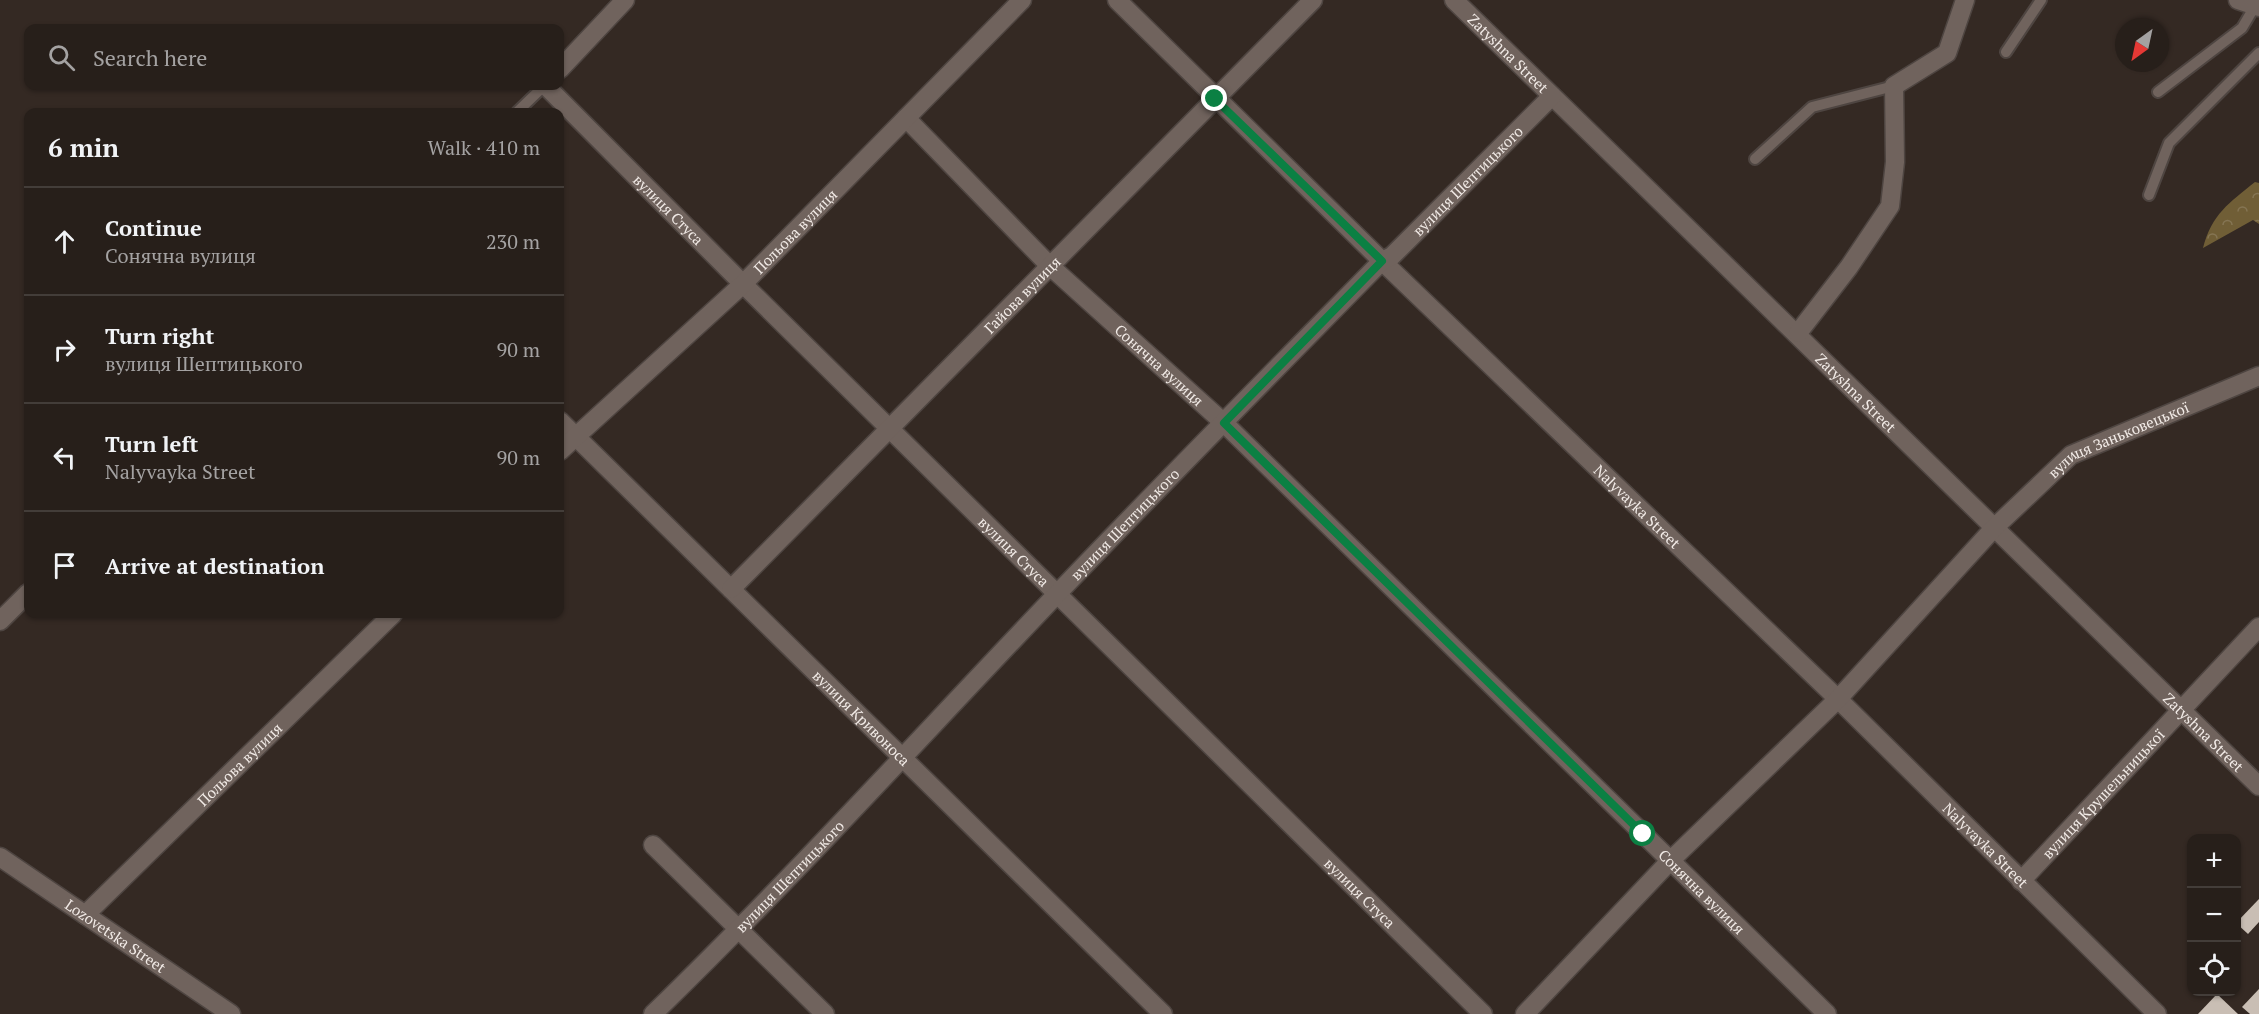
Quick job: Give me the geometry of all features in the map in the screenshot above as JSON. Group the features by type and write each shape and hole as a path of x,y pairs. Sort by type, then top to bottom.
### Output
{"street":[{"path":"564,65 625,0"},
{"name":"Польова вулиця","path":"564,447 743,284 1022,0"},
{"name":"Nalyvayka Street","path":"1117,0 1382,261 1838,699 2157,1014"},
{"name":"Гайова вулиця","path":"731,589 1313,0"},
{"name":"Zatyshna Street","path":"1454,0 1798,333 2259,786"},
{"path":"1798,333 1849,267 1890,206 1895,162 1894,86 1947,53 1965,0"},
{"name":"вулиця Стуса","path":"549,90 1483,1014"},
{"name":"вулиця Шептицького","path":"653,1014 740,930 1057,594 1382,261 1392,256 1552,96"},
{"name":"Сонячна вулиця","path":"906,118 1050,266 1224,423 1827,1014"},
{"name":"вулиця Заньковецької","path":"1525,1014 1670,861 1838,699 1994,528 2071,455 2259,376"},
{"name":"вулиця Кривоноса","path":"564,425 1163,1014"},
{"path":"0,621 24,597"},
{"name":"Польова вулиця","path":"85,915 389,618"},
{"name":"вулиця Крушельницької","path":"2021,882 2259,627"},
{"path":"653,845 825,1014"},
{"name":"Lozovetska Street","path":"0,857 231,1014"}],"lane":[{"path":"2006,52 2041,0"},
{"path":"2158,92 2242,27 2251,4"},
{"path":"2149,195 2169,143 2259,53"},
{"path":"1755,159 1812,107 1894,86"},
{"path":"521,108 541,90"}],"green space":[{"path":"2255,182 2259,183 2259,224 2253,220 2203,248 2211,226 2223,210"}],"building":[{"path":"2259,899 2259,922 2248,934 2241,928 2241,918"},
{"path":"2259,989 2259,1014 2250,1014 2242,1007"},
{"path":"2215,996 2219,996 2238,1014 2198,1014"}],"route":[{"path":"1215,99 1382,261 1224,423 1643,834"}]}
